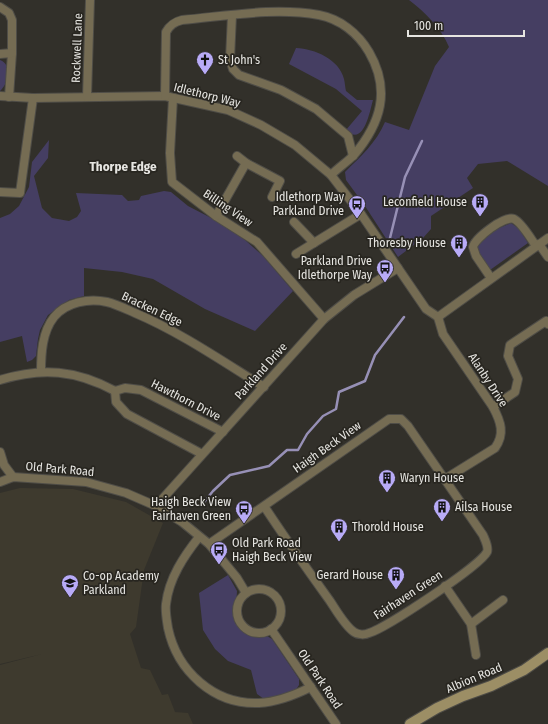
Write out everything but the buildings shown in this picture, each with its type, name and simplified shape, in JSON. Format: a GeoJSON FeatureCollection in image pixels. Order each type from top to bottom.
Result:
{"type":"FeatureCollection","features":[{"type":"Feature","properties":{"kind":"street","name":"Rockwell Lane"},"geometry":{"type":"LineString","coordinates":[[87,97],[90,0]]}},
{"type":"Feature","properties":{"kind":"street"},"geometry":{"type":"LineString","coordinates":[[0,7],[9,13],[12,20],[12,53],[9,97]]}},
{"type":"Feature","properties":{"kind":"street"},"geometry":{"type":"LineString","coordinates":[[169,97],[166,32],[169,26],[182,20],[253,12],[295,12],[320,15],[338,21],[364,43],[380,74],[382,94],[379,112],[366,138],[353,156],[331,175]]}},
{"type":"Feature","properties":{"kind":"street"},"geometry":{"type":"LineString","coordinates":[[232,15],[230,59],[233,69],[239,75],[281,90],[316,109],[348,136],[353,156]]}},
{"type":"Feature","properties":{"kind":"street"},"geometry":{"type":"LineString","coordinates":[[0,54],[12,53]]}},
{"type":"Feature","properties":{"kind":"street","name":"Idlethorp Way"},"geometry":{"type":"LineString","coordinates":[[0,96],[33,98],[169,97],[228,110],[261,125],[295,145],[331,175],[361,214],[426,309],[438,317]]}},
{"type":"Feature","properties":{"kind":"street","name":"Billing View"},"geometry":{"type":"LineString","coordinates":[[169,97],[172,182],[216,216],[257,242],[324,319]]}},
{"type":"Feature","properties":{"kind":"street"},"geometry":{"type":"LineString","coordinates":[[0,192],[20,193],[33,98]]}},
{"type":"Feature","properties":{"kind":"street"},"geometry":{"type":"LineString","coordinates":[[237,156],[246,163],[280,181],[272,197]]}},
{"type":"Feature","properties":{"kind":"street"},"geometry":{"type":"LineString","coordinates":[[216,216],[246,163]]}},
{"type":"Feature","properties":{"kind":"street"},"geometry":{"type":"LineString","coordinates":[[296,254],[361,214]]}},
{"type":"Feature","properties":{"kind":"street"},"geometry":{"type":"LineString","coordinates":[[491,278],[476,256],[472,247],[473,243],[502,221],[510,218],[519,223],[548,257]]}},
{"type":"Feature","properties":{"kind":"street"},"geometry":{"type":"LineString","coordinates":[[294,222],[314,243]]}},
{"type":"Feature","properties":{"kind":"street"},"geometry":{"type":"LineString","coordinates":[[438,317],[548,238]]}},
{"type":"Feature","properties":{"kind":"street","name":"Parkland Drive"},"geometry":{"type":"LineString","coordinates":[[156,506],[324,319],[354,295],[398,268]]}},
{"type":"Feature","properties":{"kind":"street","name":"Bracken Edge"},"geometry":{"type":"LineString","coordinates":[[41,372],[41,352],[46,332],[54,317],[68,305],[87,301],[106,302],[148,318],[264,387]]}},
{"type":"Feature","properties":{"kind":"street","name":"Alanby Drive"},"geometry":{"type":"LineString","coordinates":[[438,317],[443,334],[493,407],[498,416],[502,429],[501,440],[495,448],[445,479]]}},
{"type":"Feature","properties":{"kind":"street"},"geometry":{"type":"LineString","coordinates":[[493,407],[515,392],[518,379],[508,356],[510,345],[547,322]]}},
{"type":"Feature","properties":{"kind":"street"},"geometry":{"type":"LineString","coordinates":[[0,380],[23,373],[41,372],[70,374],[92,380],[115,391],[116,402],[127,414],[202,454]]}},
{"type":"Feature","properties":{"kind":"street","name":"Hawthorn Drive"},"geometry":{"type":"LineString","coordinates":[[115,391],[125,388],[141,390],[223,432]]}},
{"type":"Feature","properties":{"kind":"street","name":"Haigh Beck View"},"geometry":{"type":"LineString","coordinates":[[208,544],[389,419],[401,419],[445,479]]}},
{"type":"Feature","properties":{"kind":"street"},"geometry":{"type":"LineString","coordinates":[[0,452],[4,465],[13,477]]}},
{"type":"Feature","properties":{"kind":"street","name":"Old Park Road"},"geometry":{"type":"LineString","coordinates":[[0,482],[13,477],[86,482],[126,493],[156,506],[182,522],[208,544],[237,578],[246,592]]}},
{"type":"Feature","properties":{"kind":"street","name":"Fairhaven Green"},"geometry":{"type":"LineString","coordinates":[[264,506],[302,564],[345,622],[354,632],[368,634],[379,629],[445,586],[486,554],[487,544],[483,535],[445,479]]}},
{"type":"Feature","properties":{"kind":"street"},"geometry":{"type":"LineString","coordinates":[[199,537],[176,570],[166,604],[170,639],[178,658],[201,684],[215,693],[234,700],[258,703],[276,701],[295,695],[311,687]]}},
{"type":"Feature","properties":{"kind":"street"},"geometry":{"type":"LineString","coordinates":[[445,586],[471,624],[476,655]]}},
{"type":"Feature","properties":{"kind":"street"},"geometry":{"type":"LineString","coordinates":[[260,589],[267,590],[274,594],[278,600],[280,614],[279,619],[271,629],[264,632],[256,632],[243,626],[239,620],[237,612],[241,598],[246,592],[260,589]]}},
{"type":"Feature","properties":{"kind":"street"},"geometry":{"type":"LineString","coordinates":[[471,624],[504,600]]}},
{"type":"Feature","properties":{"kind":"street","name":"Old Park Road"},"geometry":{"type":"LineString","coordinates":[[271,629],[336,724]]}},
{"type":"Feature","properties":{"kind":"street","name":"Albion Road"},"geometry":{"type":"LineString","coordinates":[[410,724],[437,708],[463,696],[491,686],[524,670],[548,653]]}},
{"type":"Feature","properties":{"kind":"shaded area"},"geometry":{"type":"Polygon","coordinates":[[[409,0],[548,0],[548,186],[507,161],[478,164],[467,178],[473,188],[431,216],[431,229],[423,238],[398,257],[346,180],[345,172],[373,143],[385,122],[409,130],[435,66],[449,47],[442,33],[432,21],[409,0]]]}},
{"type":"Feature","properties":{"kind":"shaded area"},"geometry":{"type":"Polygon","coordinates":[[[296,48],[311,50],[325,56],[337,66],[341,72],[346,91],[357,100],[373,100],[368,119],[362,131],[357,134],[352,134],[346,130],[362,111],[336,89],[289,64],[296,48]]]}},
{"type":"Feature","properties":{"kind":"shaded area"},"geometry":{"type":"Polygon","coordinates":[[[0,60],[7,66],[8,75],[3,88],[0,91],[0,60]]]}},
{"type":"Feature","properties":{"kind":"shaded area"},"geometry":{"type":"Polygon","coordinates":[[[49,140],[48,158],[34,176],[42,208],[52,218],[69,221],[77,217],[81,211],[76,193],[122,195],[128,201],[139,200],[141,196],[164,191],[171,192],[188,206],[217,221],[245,240],[263,256],[293,291],[255,331],[205,309],[153,279],[122,272],[84,268],[84,296],[69,300],[48,315],[40,330],[36,356],[27,362],[22,336],[0,342],[0,218],[10,214],[19,206],[29,187],[32,162],[49,140]]]}},
{"type":"Feature","properties":{"kind":"shaded area"},"geometry":{"type":"Polygon","coordinates":[[[511,223],[519,229],[528,243],[490,270],[478,252],[477,244],[497,229],[511,223]]]}},
{"type":"Feature","properties":{"kind":"shaded area","name":"Co-op Academy Parkland"},"geometry":{"type":"Polygon","coordinates":[[[20,488],[73,489],[126,502],[163,523],[144,570],[136,627],[130,634],[141,668],[150,670],[162,695],[168,694],[175,712],[188,713],[193,724],[0,724],[0,665],[42,654],[0,664],[0,493],[20,488]]]}},
{"type":"Feature","properties":{"kind":"shaded area"},"geometry":{"type":"Polygon","coordinates":[[[228,575],[237,591],[235,623],[249,635],[267,636],[272,639],[299,679],[299,685],[295,691],[283,696],[264,699],[257,694],[251,670],[228,661],[215,649],[203,630],[199,593],[228,575]]]}},
{"type":"Feature","properties":{"kind":"waterway"},"geometry":{"type":"LineString","coordinates":[[390,238],[405,177],[422,141]]}},
{"type":"Feature","properties":{"kind":"waterway"},"geometry":{"type":"LineString","coordinates":[[201,506],[213,491],[230,475],[269,466],[287,450],[298,450],[307,434],[323,416],[336,409],[339,392],[365,381],[375,355],[404,317]]}},
{"type":"Feature","properties":{"kind":"place","name":"St John's"},"geometry":{"type":"Point","coordinates":[205,75]}},
{"type":"Feature","properties":{"kind":"place","name":"Leconfield House"},"geometry":{"type":"Point","coordinates":[480,217]}},
{"type":"Feature","properties":{"kind":"place","name":"Idlethorp Way Parkland Drive"},"geometry":{"type":"Point","coordinates":[357,219]}},
{"type":"Feature","properties":{"kind":"place","name":"Thoresby House"},"geometry":{"type":"Point","coordinates":[459,258]}},
{"type":"Feature","properties":{"kind":"place","name":"Parkland Drive Idlethorpe Way"},"geometry":{"type":"Point","coordinates":[385,283]}},
{"type":"Feature","properties":{"kind":"place","name":"Waryn House"},"geometry":{"type":"Point","coordinates":[387,493]}},
{"type":"Feature","properties":{"kind":"place","name":"Ailsa House"},"geometry":{"type":"Point","coordinates":[442,522]}},
{"type":"Feature","properties":{"kind":"place","name":"Haigh Beck View Fairhaven Green"},"geometry":{"type":"Point","coordinates":[244,524]}},
{"type":"Feature","properties":{"kind":"place","name":"Thorold House"},"geometry":{"type":"Point","coordinates":[339,542]}},
{"type":"Feature","properties":{"kind":"place","name":"Old Park Road Haigh Beck View"},"geometry":{"type":"Point","coordinates":[219,565]}},
{"type":"Feature","properties":{"kind":"place","name":"Gerard House"},"geometry":{"type":"Point","coordinates":[396,590]}},
{"type":"Feature","properties":{"kind":"place","name":"Co-op Academy Parkland"},"geometry":{"type":"Point","coordinates":[70,598]}},
{"type":"Feature","properties":{"kind":"district","name":"Thorpe Edge"},"geometry":{"type":"Point","coordinates":[123,166]}}]}
